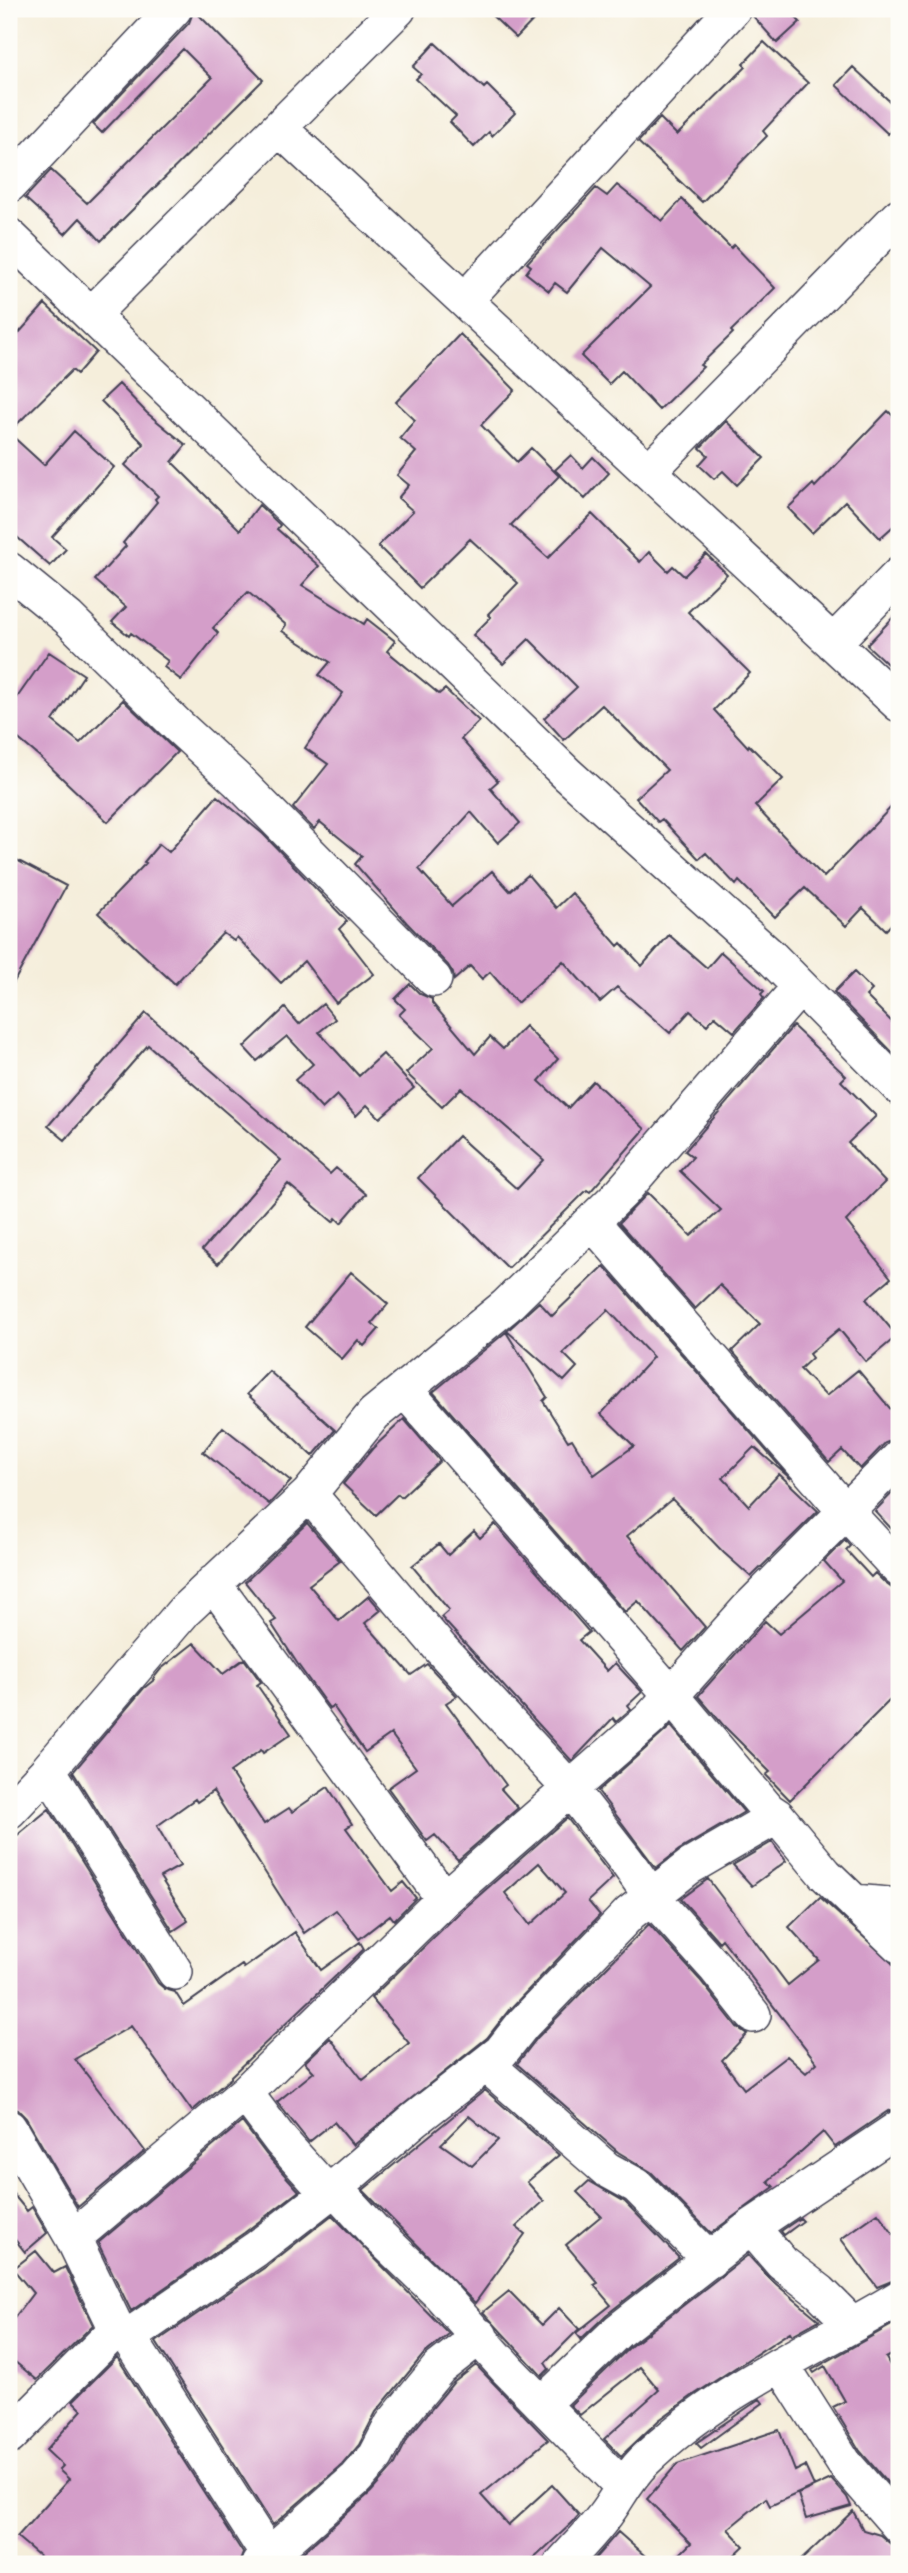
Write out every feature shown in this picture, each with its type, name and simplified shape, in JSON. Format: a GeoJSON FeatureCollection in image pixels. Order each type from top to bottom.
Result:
{"type":"FeatureCollection","features":[{"type":"Feature","properties":{"kind":"street"},"geometry":{"type":"LineString","coordinates":[[9,185],[174,9]]}},
{"type":"Feature","properties":{"kind":"street"},"geometry":{"type":"LineString","coordinates":[[92,314],[281,129],[398,9]]}},
{"type":"Feature","properties":{"kind":"street"},"geometry":{"type":"LineString","coordinates":[[465,300],[733,9]]}},
{"type":"Feature","properties":{"kind":"street"},"geometry":{"type":"LineString","coordinates":[[281,129],[899,704]]}},
{"type":"Feature","properties":{"kind":"street"},"geometry":{"type":"LineString","coordinates":[[649,471],[899,216]]}},
{"type":"Feature","properties":{"kind":"street"},"geometry":{"type":"LineString","coordinates":[[9,236],[568,775],[772,958],[899,1087]]}},
{"type":"Feature","properties":{"kind":"street"},"geometry":{"type":"LineString","coordinates":[[9,570],[68,618],[237,780],[434,979]]}},
{"type":"Feature","properties":{"kind":"street"},"geometry":{"type":"LineString","coordinates":[[833,643],[899,575]]}},
{"type":"Feature","properties":{"kind":"street"},"geometry":{"type":"LineString","coordinates":[[9,1811],[48,1770],[184,1611],[309,1494],[374,1414],[506,1306],[592,1222],[668,1142],[709,1090],[768,1027],[800,987]]}},
{"type":"Feature","properties":{"kind":"street"},"geometry":{"type":"LineString","coordinates":[[592,1222],[899,1569]]}},
{"type":"Feature","properties":{"kind":"street"},"geometry":{"type":"LineString","coordinates":[[405,1390],[768,1810],[777,1816],[825,1874],[899,1945]]}},
{"type":"Feature","properties":{"kind":"street"},"geometry":{"type":"LineString","coordinates":[[73,2238],[244,2093],[444,1899],[650,1719],[749,1608],[847,1513],[899,1458]]}},
{"type":"Feature","properties":{"kind":"street"},"geometry":{"type":"LineString","coordinates":[[309,1494],[442,1649],[570,1790],[651,1896],[715,1967],[753,2015]]}},
{"type":"Feature","properties":{"kind":"street"},"geometry":{"type":"LineString","coordinates":[[213,1583],[444,1899]]}},
{"type":"Feature","properties":{"kind":"street"},"geometry":{"type":"LineString","coordinates":[[48,1770],[175,1972]]}},
{"type":"Feature","properties":{"kind":"street"},"geometry":{"type":"LineString","coordinates":[[9,2437],[123,2333],[256,2249],[501,2052],[584,1958],[651,1896],[689,1867],[777,1816]]}},
{"type":"Feature","properties":{"kind":"street"},"geometry":{"type":"LineString","coordinates":[[854,1902],[899,1906]]}},
{"type":"Feature","properties":{"kind":"street"},"geometry":{"type":"LineString","coordinates":[[486,2064],[606,2169],[638,2186],[710,2260]]}},
{"type":"Feature","properties":{"kind":"street"},"geometry":{"type":"LineString","coordinates":[[244,2093],[281,2141],[317,2181],[340,2194],[622,2486]]}},
{"type":"Feature","properties":{"kind":"street"},"geometry":{"type":"LineString","coordinates":[[9,2128],[73,2238],[123,2333],[268,2561],[356,2479],[376,2455],[392,2425],[439,2368],[480,2336]]}},
{"type":"Feature","properties":{"kind":"street"},"geometry":{"type":"LineString","coordinates":[[542,2404],[618,2331],[751,2227],[899,2128]]}},
{"type":"Feature","properties":{"kind":"street"},"geometry":{"type":"LineString","coordinates":[[751,2227],[782,2263],[820,2292],[852,2324]]}},
{"type":"Feature","properties":{"kind":"street"},"geometry":{"type":"LineString","coordinates":[[562,2564],[610,2509],[622,2486],[645,2460],[708,2408],[737,2388],[899,2298]]}},
{"type":"Feature","properties":{"kind":"street"},"geometry":{"type":"LineString","coordinates":[[781,2364],[844,2463],[899,2526]]}},
{"type":"Feature","properties":{"kind":"building"},"geometry":{"type":"Polygon","coordinates":[[[485,9],[544,9],[516,38],[485,9]]]}},
{"type":"Feature","properties":{"kind":"building"},"geometry":{"type":"Polygon","coordinates":[[[753,9],[788,9],[800,22],[777,43],[752,15],[753,9]]]}},
{"type":"Feature","properties":{"kind":"building"},"geometry":{"type":"Polygon","coordinates":[[[194,10],[263,80],[101,241],[80,218],[65,234],[25,198],[51,170],[87,203],[212,78],[183,49],[102,133],[93,124],[189,23],[194,10]]]}},
{"type":"Feature","properties":{"kind":"building"},"geometry":{"type":"Polygon","coordinates":[[[764,42],[808,83],[763,131],[767,136],[702,202],[638,142],[660,118],[677,135],[746,67],[743,64],[764,42]]]}},
{"type":"Feature","properties":{"kind":"building"},"geometry":{"type":"Polygon","coordinates":[[[435,43],[484,88],[487,85],[515,113],[492,136],[489,132],[474,147],[450,122],[456,116],[416,79],[421,74],[413,67],[435,43]]]}},
{"type":"Feature","properties":{"kind":"building"},"geometry":{"type":"Polygon","coordinates":[[[853,67],[899,110],[899,122],[888,134],[836,85],[853,67]]]}},
{"type":"Feature","properties":{"kind":"building"},"geometry":{"type":"Polygon","coordinates":[[[617,185],[662,221],[682,199],[731,248],[734,245],[775,288],[700,365],[703,367],[659,410],[622,371],[609,384],[581,356],[650,287],[603,248],[567,292],[555,283],[549,291],[526,273],[531,266],[527,263],[596,188],[607,196],[617,185]]]}},
{"type":"Feature","properties":{"kind":"building"},"geometry":{"type":"Polygon","coordinates":[[[45,304],[96,352],[77,374],[72,370],[9,432],[9,344],[45,304]]]}},
{"type":"Feature","properties":{"kind":"building"},"geometry":{"type":"Polygon","coordinates":[[[460,334],[515,390],[481,425],[517,462],[531,448],[559,476],[511,525],[548,558],[592,514],[640,562],[649,552],[668,571],[673,566],[684,576],[706,554],[727,574],[688,612],[750,673],[714,710],[748,747],[749,745],[783,779],[755,806],[824,877],[899,799],[899,916],[886,930],[863,908],[846,926],[805,888],[775,917],[739,881],[736,885],[706,853],[699,859],[662,819],[658,822],[636,798],[667,770],[602,705],[564,740],[544,718],[577,687],[529,639],[503,664],[473,635],[491,617],[488,614],[518,583],[470,539],[420,588],[378,546],[413,511],[398,498],[409,485],[397,475],[416,452],[400,438],[415,420],[396,402],[460,334]]]}},
{"type":"Feature","properties":{"kind":"building"},"geometry":{"type":"Polygon","coordinates":[[[119,384],[147,413],[186,445],[172,462],[240,530],[259,505],[280,525],[277,529],[319,566],[302,585],[364,624],[367,619],[395,641],[387,651],[439,694],[445,689],[479,721],[461,739],[498,781],[490,788],[520,823],[498,843],[471,812],[419,869],[452,906],[492,871],[510,891],[528,875],[556,908],[572,893],[618,946],[621,943],[642,966],[669,935],[707,968],[721,952],[764,991],[761,994],[764,998],[734,1032],[715,1016],[707,1025],[690,1011],[670,1033],[617,987],[600,1002],[563,961],[517,1003],[490,972],[482,979],[470,966],[454,980],[448,965],[355,864],[362,856],[320,822],[314,829],[293,808],[328,764],[305,748],[343,693],[319,675],[330,662],[282,631],[286,625],[248,592],[213,628],[218,633],[181,680],[164,667],[168,661],[112,622],[126,607],[95,580],[126,546],[123,543],[157,502],[155,499],[158,496],[125,465],[144,444],[101,401],[119,384]]]}},
{"type":"Feature","properties":{"kind":"building"},"geometry":{"type":"Polygon","coordinates":[[[888,411],[899,422],[899,521],[880,538],[845,501],[812,533],[788,508],[813,484],[815,487],[888,411]]]}},
{"type":"Feature","properties":{"kind":"building"},"geometry":{"type":"Polygon","coordinates":[[[726,421],[764,458],[737,485],[723,471],[714,479],[699,465],[708,455],[700,448],[726,421]]]}},
{"type":"Feature","properties":{"kind":"building"},"geometry":{"type":"Polygon","coordinates":[[[74,431],[114,467],[52,537],[66,549],[50,566],[9,530],[9,433],[44,465],[74,431]]]}},
{"type":"Feature","properties":{"kind":"building"},"geometry":{"type":"Polygon","coordinates":[[[571,455],[583,468],[593,457],[609,473],[585,499],[555,470],[571,455]]]}},
{"type":"Feature","properties":{"kind":"building"},"geometry":{"type":"Polygon","coordinates":[[[899,611],[899,675],[867,645],[899,611]]]}},
{"type":"Feature","properties":{"kind":"building"},"geometry":{"type":"Polygon","coordinates":[[[49,652],[84,675],[53,721],[80,743],[123,700],[177,752],[108,822],[9,731],[9,709],[49,652]]]}},
{"type":"Feature","properties":{"kind":"building"},"geometry":{"type":"Polygon","coordinates":[[[217,796],[263,834],[347,921],[339,929],[374,974],[336,1003],[304,961],[281,983],[237,937],[234,941],[223,933],[175,984],[98,913],[146,863],[144,862],[159,844],[169,852],[217,796]]]}},
{"type":"Feature","properties":{"kind":"building"},"geometry":{"type":"Polygon","coordinates":[[[9,856],[66,886],[9,991],[9,856]]]}},
{"type":"Feature","properties":{"kind":"building"},"geometry":{"type":"Polygon","coordinates":[[[854,972],[872,990],[866,996],[899,1029],[899,1059],[834,992],[854,972]]]}},
{"type":"Feature","properties":{"kind":"building"},"geometry":{"type":"Polygon","coordinates":[[[410,984],[420,994],[432,999],[432,1003],[475,1054],[490,1037],[503,1049],[525,1026],[558,1059],[539,1081],[568,1108],[593,1081],[645,1129],[590,1192],[587,1190],[508,1268],[418,1178],[458,1136],[517,1189],[544,1160],[461,1088],[442,1107],[406,1073],[433,1048],[399,1015],[405,1009],[395,999],[410,984]]]}},
{"type":"Feature","properties":{"kind":"building"},"geometry":{"type":"Polygon","coordinates":[[[323,1004],[335,1019],[319,1032],[359,1076],[383,1054],[414,1088],[380,1118],[367,1105],[356,1116],[337,1095],[322,1109],[295,1080],[313,1064],[287,1036],[257,1061],[244,1047],[285,1008],[299,1024],[323,1004]]]}},
{"type":"Feature","properties":{"kind":"building"},"geometry":{"type":"Polygon","coordinates":[[[146,1013],[330,1174],[336,1168],[366,1194],[341,1223],[336,1218],[333,1222],[288,1184],[218,1264],[202,1250],[281,1160],[148,1045],[65,1140],[48,1126],[146,1013]]]}},
{"type":"Feature","properties":{"kind":"building"},"geometry":{"type":"Polygon","coordinates":[[[793,1026],[846,1076],[841,1081],[876,1116],[848,1143],[885,1182],[846,1221],[891,1278],[866,1299],[897,1336],[866,1362],[839,1329],[809,1354],[812,1358],[800,1369],[826,1396],[858,1370],[899,1419],[899,1438],[885,1443],[860,1469],[842,1450],[829,1462],[732,1351],[760,1324],[720,1285],[695,1309],[619,1223],[648,1193],[691,1236],[721,1210],[680,1171],[693,1157],[685,1151],[793,1026]]]}},
{"type":"Feature","properties":{"kind":"building"},"geometry":{"type":"Polygon","coordinates":[[[604,1266],[791,1479],[754,1447],[723,1478],[749,1506],[779,1474],[818,1511],[751,1577],[672,1499],[627,1536],[705,1627],[683,1651],[638,1601],[625,1612],[433,1392],[506,1332],[547,1397],[543,1401],[568,1441],[572,1439],[594,1475],[634,1446],[601,1414],[653,1357],[608,1310],[563,1353],[577,1367],[564,1381],[507,1331],[539,1302],[552,1316],[604,1266]]]}},
{"type":"Feature","properties":{"kind":"building"},"geometry":{"type":"Polygon","coordinates":[[[351,1272],[388,1304],[372,1323],[379,1329],[364,1346],[358,1340],[342,1359],[305,1327],[351,1272]]]}},
{"type":"Feature","properties":{"kind":"building"},"geometry":{"type":"Polygon","coordinates":[[[269,1371],[335,1430],[313,1456],[247,1394],[269,1371]]]}},
{"type":"Feature","properties":{"kind":"building"},"geometry":{"type":"Polygon","coordinates":[[[404,1419],[440,1461],[401,1497],[398,1494],[376,1515],[343,1484],[373,1448],[404,1419]]]}},
{"type":"Feature","properties":{"kind":"building"},"geometry":{"type":"Polygon","coordinates":[[[223,1427],[291,1481],[269,1504],[203,1452],[223,1427]]]}},
{"type":"Feature","properties":{"kind":"building"},"geometry":{"type":"Polygon","coordinates":[[[899,1486],[899,1537],[875,1511],[899,1486]]]}},
{"type":"Feature","properties":{"kind":"building"},"geometry":{"type":"Polygon","coordinates":[[[307,1523],[340,1561],[309,1585],[339,1621],[369,1596],[381,1610],[365,1623],[411,1675],[427,1664],[457,1696],[446,1703],[506,1785],[501,1789],[518,1808],[458,1860],[435,1835],[427,1841],[388,1788],[416,1768],[391,1734],[365,1752],[333,1706],[329,1708],[299,1666],[271,1623],[276,1620],[245,1582],[307,1523]]]}},
{"type":"Feature","properties":{"kind":"building"},"geometry":{"type":"Polygon","coordinates":[[[495,1524],[589,1632],[579,1640],[607,1671],[615,1663],[642,1692],[628,1705],[631,1709],[616,1722],[613,1718],[572,1761],[441,1617],[449,1610],[412,1566],[439,1544],[448,1555],[474,1531],[480,1538],[495,1524]]]}},
{"type":"Feature","properties":{"kind":"building"},"geometry":{"type":"Polygon","coordinates":[[[845,1540],[850,1546],[846,1550],[871,1577],[875,1573],[892,1588],[899,1589],[899,1691],[790,1800],[766,1775],[770,1772],[698,1696],[765,1621],[779,1634],[842,1581],[824,1561],[845,1540]]]}},
{"type":"Feature","properties":{"kind":"building"},"geometry":{"type":"Polygon","coordinates":[[[194,1643],[223,1674],[244,1659],[261,1682],[257,1685],[291,1734],[263,1753],[261,1750],[230,1772],[264,1824],[289,1808],[292,1812],[328,1787],[352,1824],[346,1828],[392,1891],[403,1882],[416,1898],[394,1920],[390,1915],[359,1939],[336,1910],[304,1933],[213,1791],[197,1802],[195,1799],[157,1826],[180,1866],[160,1877],[188,1921],[173,1931],[73,1772],[161,1669],[194,1643]]]}},
{"type":"Feature","properties":{"kind":"building"},"geometry":{"type":"Polygon","coordinates":[[[671,1726],[744,1812],[679,1850],[656,1868],[598,1791],[671,1726]]]}},
{"type":"Feature","properties":{"kind":"building"},"geometry":{"type":"Polygon","coordinates":[[[49,1809],[158,1983],[175,1992],[184,2006],[295,1932],[321,1970],[360,1942],[364,1949],[231,2078],[192,2111],[131,2026],[75,2059],[145,2151],[78,2207],[26,2118],[18,2110],[9,2108],[9,1842],[49,1809]]]}},
{"type":"Feature","properties":{"kind":"building"},"geometry":{"type":"Polygon","coordinates":[[[567,1818],[613,1878],[588,1901],[600,1915],[509,2010],[487,2038],[353,2145],[334,2122],[309,2142],[277,2102],[314,2072],[305,2062],[330,2038],[363,2080],[409,2043],[371,1998],[458,1914],[567,1818]],[[539,1863],[505,1893],[530,1925],[565,1893],[539,1863]]]}},
{"type":"Feature","properties":{"kind":"building"},"geometry":{"type":"Polygon","coordinates":[[[772,1842],[786,1861],[752,1886],[733,1865],[772,1842]]]}},
{"type":"Feature","properties":{"kind":"building"},"geometry":{"type":"Polygon","coordinates":[[[708,1879],[788,1985],[819,1960],[789,1927],[820,1897],[892,1963],[899,1974],[899,2108],[888,2111],[835,2147],[823,2132],[768,2181],[774,2187],[711,2233],[651,2172],[618,2152],[517,2064],[538,2037],[649,1924],[700,1980],[737,2027],[747,2034],[722,2060],[744,2089],[787,2056],[806,2073],[817,2063],[722,1939],[719,1942],[681,1899],[708,1879]]]}},
{"type":"Feature","properties":{"kind":"building"},"geometry":{"type":"Polygon","coordinates":[[[485,2090],[559,2155],[527,2182],[544,2201],[516,2227],[525,2234],[475,2303],[363,2190],[485,2090]],[[469,2116],[441,2144],[472,2166],[498,2140],[469,2116]]]}},
{"type":"Feature","properties":{"kind":"building"},"geometry":{"type":"Polygon","coordinates":[[[242,2122],[299,2191],[244,2233],[131,2311],[98,2243],[242,2122]]]}},
{"type":"Feature","properties":{"kind":"building"},"geometry":{"type":"Polygon","coordinates":[[[589,2181],[625,2202],[679,2258],[606,2315],[581,2339],[576,2333],[611,2305],[594,2285],[598,2283],[566,2245],[601,2216],[577,2192],[589,2181]]]}},
{"type":"Feature","properties":{"kind":"building"},"geometry":{"type":"Polygon","coordinates":[[[9,2189],[27,2211],[32,2207],[47,2233],[25,2252],[9,2232],[9,2189]]]}},
{"type":"Feature","properties":{"kind":"building"},"geometry":{"type":"Polygon","coordinates":[[[878,2213],[899,2242],[899,2278],[877,2287],[841,2239],[878,2213]]]}},
{"type":"Feature","properties":{"kind":"building"},"geometry":{"type":"Polygon","coordinates":[[[332,2215],[449,2334],[423,2355],[376,2412],[359,2445],[342,2465],[273,2525],[156,2342],[267,2266],[332,2215]]]}},
{"type":"Feature","properties":{"kind":"building"},"geometry":{"type":"Polygon","coordinates":[[[800,2218],[803,2221],[784,2235],[781,2231],[800,2218]]]}},
{"type":"Feature","properties":{"kind":"building"},"geometry":{"type":"Polygon","coordinates":[[[36,2251],[54,2273],[65,2267],[93,2325],[37,2380],[9,2357],[9,2325],[33,2293],[13,2269],[36,2251]]]}},
{"type":"Feature","properties":{"kind":"building"},"geometry":{"type":"Polygon","coordinates":[[[748,2255],[770,2279],[819,2320],[792,2335],[790,2332],[692,2396],[659,2420],[621,2456],[604,2439],[659,2390],[640,2367],[580,2415],[570,2405],[631,2346],[748,2255]]]}},
{"type":"Feature","properties":{"kind":"building"},"geometry":{"type":"Polygon","coordinates":[[[509,2291],[542,2325],[559,2308],[579,2329],[545,2363],[549,2369],[542,2376],[483,2312],[509,2291]]]}},
{"type":"Feature","properties":{"kind":"building"},"geometry":{"type":"Polygon","coordinates":[[[899,2321],[899,2351],[886,2358],[899,2382],[899,2496],[860,2451],[833,2407],[845,2401],[825,2366],[814,2373],[812,2370],[899,2321]]]}},
{"type":"Feature","properties":{"kind":"building"},"geometry":{"type":"Polygon","coordinates":[[[117,2357],[243,2553],[239,2564],[49,2564],[17,2537],[69,2479],[59,2470],[63,2466],[46,2450],[82,2410],[73,2401],[117,2357]]]}},
{"type":"Feature","properties":{"kind":"building"},"geometry":{"type":"Polygon","coordinates":[[[476,2365],[548,2440],[481,2495],[508,2525],[552,2485],[579,2515],[572,2523],[528,2564],[294,2564],[293,2561],[371,2492],[394,2466],[409,2436],[453,2383],[476,2365]]]}},
{"type":"Feature","properties":{"kind":"building"},"geometry":{"type":"Polygon","coordinates":[[[760,2399],[763,2403],[701,2448],[696,2443],[760,2399]]]}},
{"type":"Feature","properties":{"kind":"building"},"geometry":{"type":"Polygon","coordinates":[[[779,2430],[795,2471],[805,2466],[814,2486],[770,2506],[766,2498],[728,2529],[744,2546],[725,2564],[670,2564],[691,2543],[647,2499],[677,2464],[779,2430]]]}},
{"type":"Feature","properties":{"kind":"building"},"geometry":{"type":"Polygon","coordinates":[[[831,2479],[847,2497],[851,2506],[806,2519],[798,2494],[831,2479]]]}},
{"type":"Feature","properties":{"kind":"building"},"geometry":{"type":"Polygon","coordinates":[[[853,2511],[863,2530],[880,2535],[892,2545],[899,2546],[899,2564],[797,2564],[853,2511]]]}},
{"type":"Feature","properties":{"kind":"building"},"geometry":{"type":"Polygon","coordinates":[[[618,2532],[654,2564],[590,2564],[618,2532]]]}}]}
